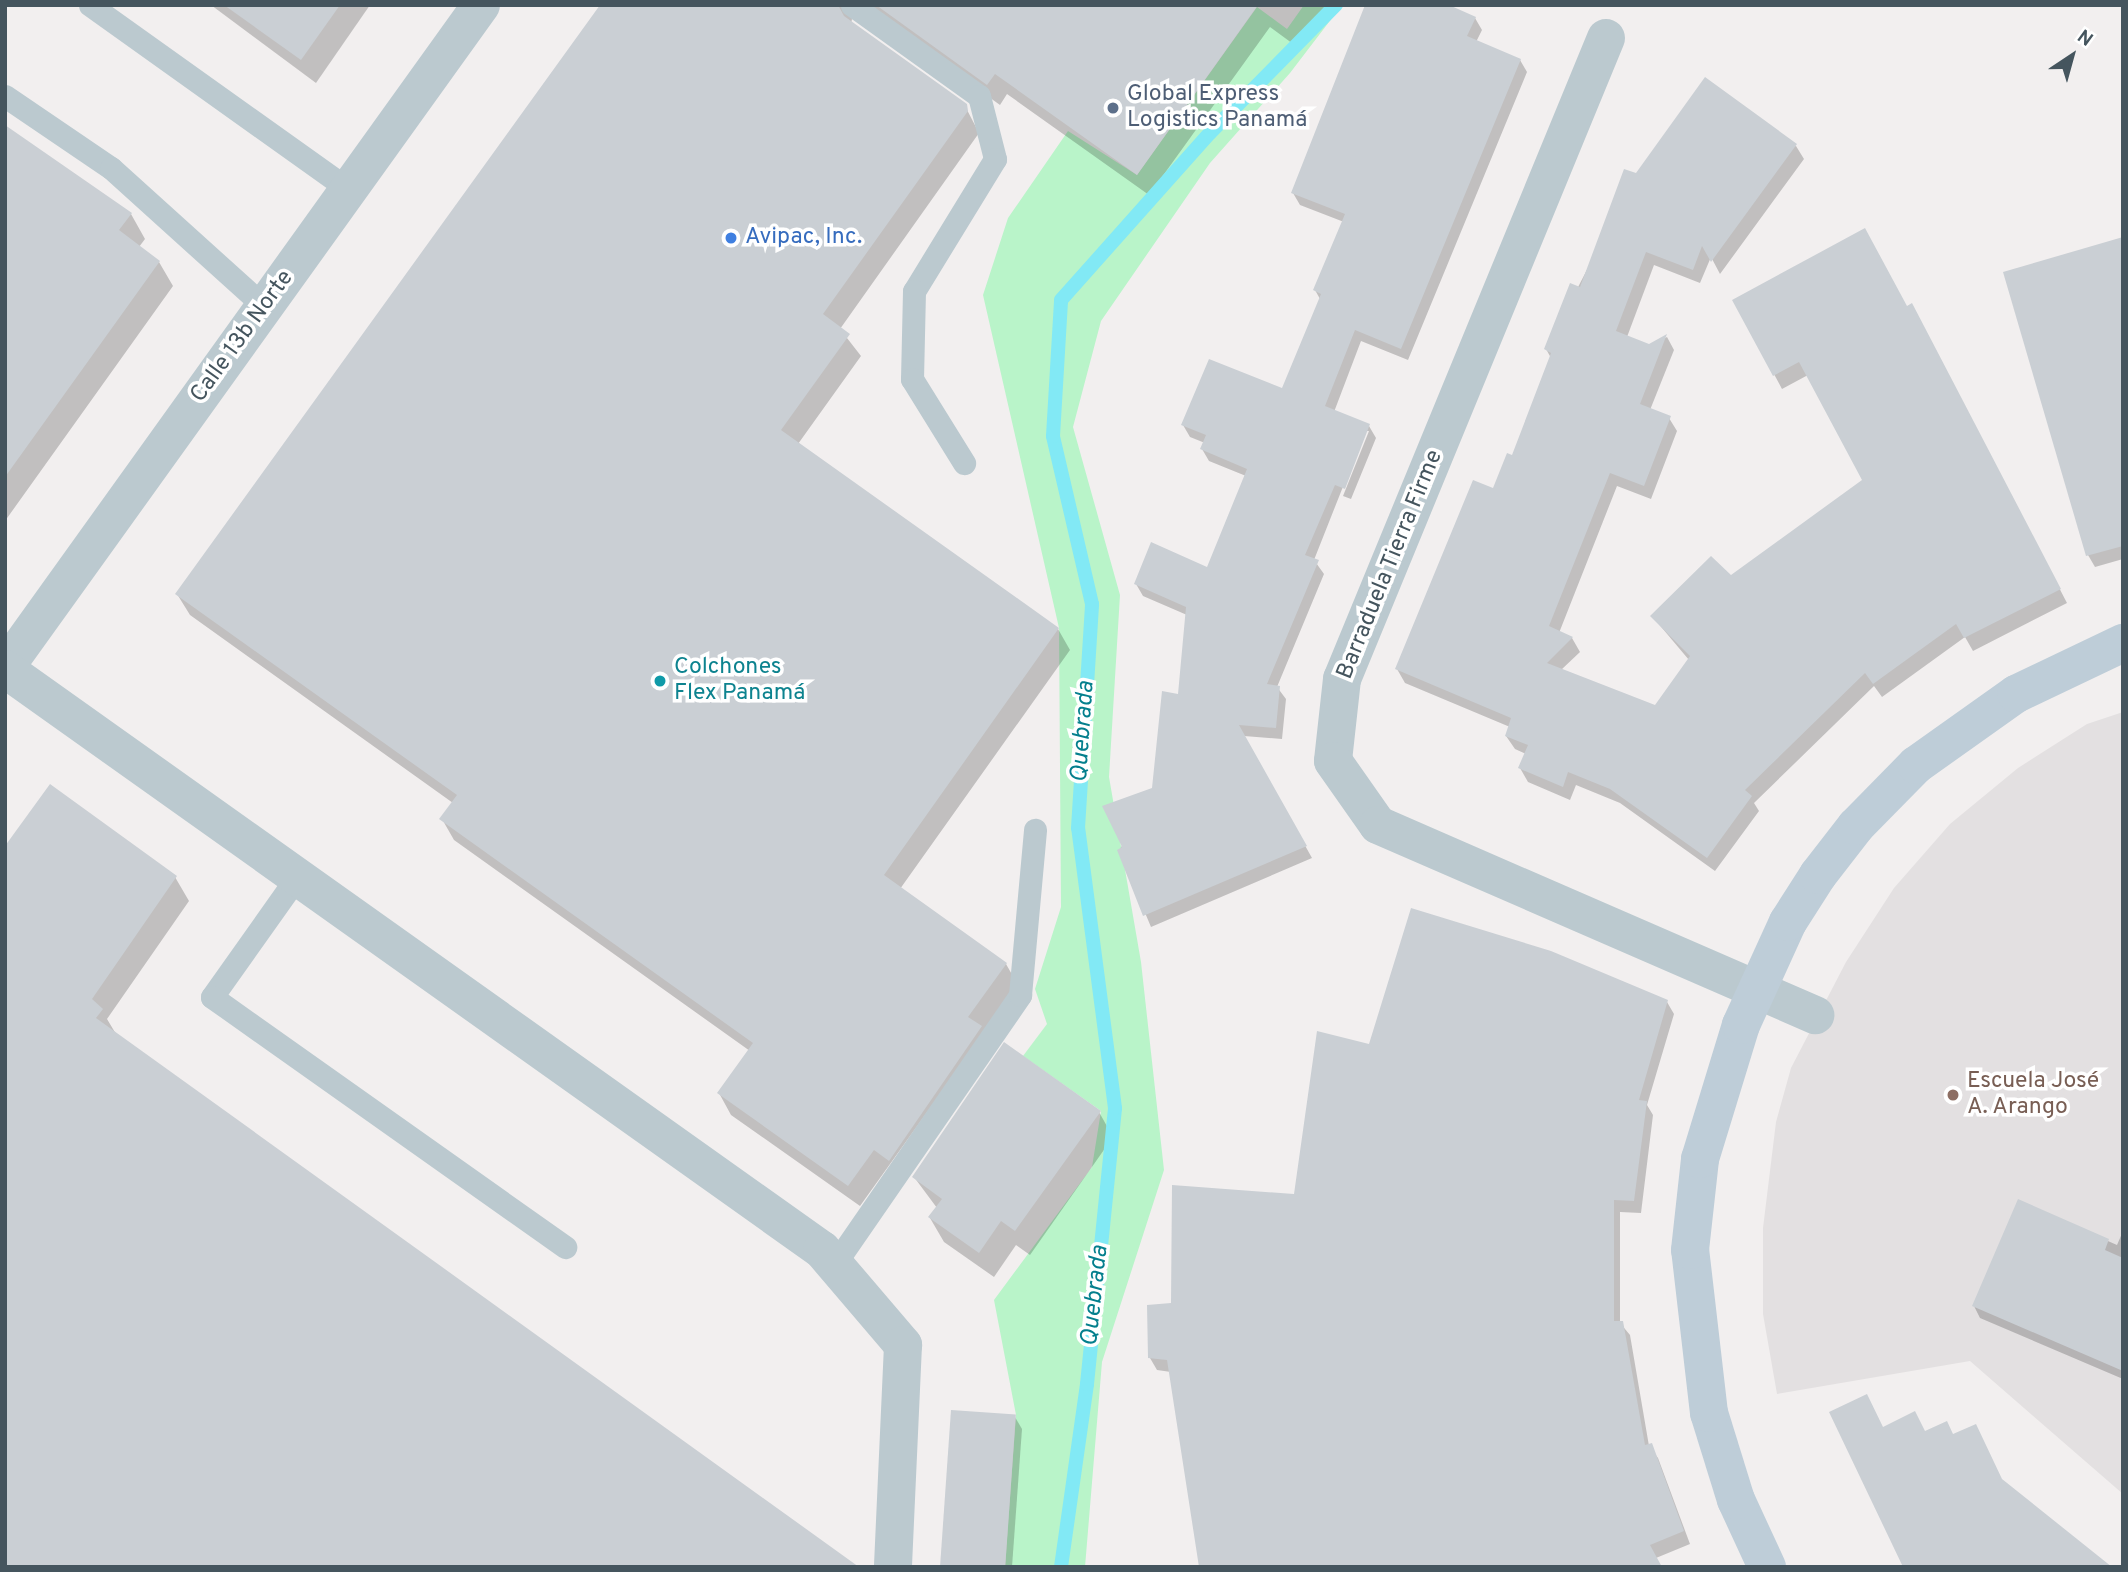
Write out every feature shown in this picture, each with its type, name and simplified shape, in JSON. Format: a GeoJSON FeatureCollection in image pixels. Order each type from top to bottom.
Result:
{"type":"FeatureCollection","features":[{"type":"Feature","properties":{"kind":"street","name":"Calle 13b Norte"},"geometry":{"type":"LineString","coordinates":[[5,669],[481,5]]}},
{"type":"Feature","properties":{"kind":"street","name":"Barraduela Tierra Firme"},"geometry":{"type":"LineString","coordinates":[[1605,38],[1342,679],[1333,761],[1378,825],[1816,1015]]}},
{"type":"Feature","properties":{"kind":"street"},"geometry":{"type":"LineString","coordinates":[[1767,1567],[1735,1500],[1709,1413],[1690,1250],[1700,1159],[1755,990],[1788,922],[1818,875],[1856,826],[1916,765],[2016,694],[2123,643]]}},
{"type":"Feature","properties":{"kind":"street"},"geometry":{"type":"LineString","coordinates":[[5,669],[822,1250],[903,1345],[893,1567]]}},
{"type":"Feature","properties":{"kind":"lane"},"geometry":{"type":"LineString","coordinates":[[90,5],[349,190]]}},
{"type":"Feature","properties":{"kind":"lane"},"geometry":{"type":"LineString","coordinates":[[852,5],[979,96],[995,159],[914,291],[912,379],[964,463]]}},
{"type":"Feature","properties":{"kind":"lane"},"geometry":{"type":"LineString","coordinates":[[5,96],[111,169],[265,307]]}},
{"type":"Feature","properties":{"kind":"lane"},"geometry":{"type":"LineString","coordinates":[[834,1265],[1020,995],[1035,830]]}},
{"type":"Feature","properties":{"kind":"lane"},"geometry":{"type":"LineString","coordinates":[[297,877],[212,997],[565,1247]]}},
{"type":"Feature","properties":{"kind":"shaded area","name":"Escuela José A. Arango"},"geometry":{"type":"Polygon","coordinates":[[[2123,712],[2123,1494],[1970,1361],[1777,1394],[1763,1314],[1763,1228],[1776,1122],[1791,1068],[1846,962],[1894,888],[1950,824],[2018,768],[2087,724],[2123,712]]]}},
{"type":"Feature","properties":{"kind":"green space"},"geometry":{"type":"Polygon","coordinates":[[[1304,5],[1342,5],[1290,73],[1210,163],[1101,321],[1073,427],[1120,595],[1109,777],[1141,962],[1164,1170],[1102,1362],[1085,1567],[1005,1567],[1016,1415],[994,1300],[1092,1167],[1101,1111],[1023,1056],[1047,1024],[1035,989],[1061,907],[1059,628],[983,295],[1008,218],[1068,131],[1137,175],[1257,7],[1287,29],[1304,5]]]}},
{"type":"Feature","properties":{"kind":"building"},"geometry":{"type":"Polygon","coordinates":[[[224,5],[340,5],[301,60],[224,5]]]}},
{"type":"Feature","properties":{"kind":"building","name":"Colchones Flex Panamá"},"geometry":{"type":"Polygon","coordinates":[[[600,5],[838,5],[844,16],[967,104],[968,111],[823,314],[850,334],[781,430],[1059,628],[884,875],[1007,963],[968,1017],[982,1026],[889,1161],[874,1150],[848,1186],[717,1093],[753,1043],[439,819],[457,795],[175,594],[600,5]]]}},
{"type":"Feature","properties":{"kind":"building","name":"Global Express Logistics Panamá"},"geometry":{"type":"Polygon","coordinates":[[[876,5],[1258,5],[1137,175],[995,74],[987,85],[876,5]]]}},
{"type":"Feature","properties":{"kind":"building"},"geometry":{"type":"Polygon","coordinates":[[[1365,5],[1449,5],[1476,17],[1467,36],[1521,59],[1401,349],[1355,330],[1325,406],[1370,424],[1345,489],[1335,485],[1305,555],[1319,560],[1267,684],[1280,686],[1276,728],[1239,725],[1307,846],[1143,916],[1117,850],[1122,847],[1102,806],[1152,788],[1162,691],[1178,694],[1186,607],[1134,584],[1151,542],[1207,567],[1247,469],[1200,449],[1206,435],[1181,425],[1209,359],[1282,388],[1321,294],[1313,290],[1345,214],[1291,193],[1365,5]]]}},
{"type":"Feature","properties":{"kind":"building"},"geometry":{"type":"Polygon","coordinates":[[[1705,77],[1797,144],[1711,262],[1702,246],[1693,270],[1646,252],[1616,331],[1649,344],[1667,334],[1640,404],[1671,416],[1644,486],[1610,473],[1549,626],[1573,637],[1547,663],[1655,705],[1690,656],[1650,616],[1711,556],[1731,575],[1862,480],[1799,362],[1773,376],[1732,300],[1865,228],[1907,306],[1912,303],[2061,589],[1964,638],[1956,624],[1873,684],[1865,673],[1745,790],[1752,796],[1707,858],[1610,789],[1568,772],[1563,787],[1518,768],[1528,745],[1505,736],[1511,718],[1395,669],[1473,480],[1493,488],[1507,453],[1512,455],[1551,353],[1544,349],[1570,283],[1580,287],[1624,169],[1636,173],[1705,77]]]}},
{"type":"Feature","properties":{"kind":"building"},"geometry":{"type":"Polygon","coordinates":[[[5,125],[132,213],[119,230],[160,261],[5,477],[5,125]]]}},
{"type":"Feature","properties":{"kind":"building"},"geometry":{"type":"Polygon","coordinates":[[[2123,237],[2123,546],[2086,556],[2003,272],[2123,237]]]}},
{"type":"Feature","properties":{"kind":"building"},"geometry":{"type":"Polygon","coordinates":[[[50,784],[177,876],[92,999],[103,1009],[96,1018],[859,1567],[5,1567],[5,846],[50,784]]]}},
{"type":"Feature","properties":{"kind":"building"},"geometry":{"type":"Polygon","coordinates":[[[1411,908],[1551,951],[1668,1000],[1639,1100],[1647,1101],[1634,1201],[1614,1200],[1614,1321],[1623,1321],[1645,1445],[1652,1443],[1684,1531],[1650,1545],[1662,1567],[1199,1567],[1167,1360],[1148,1358],[1147,1305],[1171,1303],[1172,1185],[1294,1194],[1317,1031],[1369,1044],[1411,908]]]}},
{"type":"Feature","properties":{"kind":"building"},"geometry":{"type":"Polygon","coordinates":[[[1004,1042],[1101,1111],[1015,1231],[1001,1221],[979,1253],[928,1217],[942,1199],[912,1177],[1004,1042]]]}},
{"type":"Feature","properties":{"kind":"building"},"geometry":{"type":"Polygon","coordinates":[[[2018,1199],[2109,1239],[2105,1250],[2123,1258],[2123,1371],[1972,1306],[2018,1199]]]}},
{"type":"Feature","properties":{"kind":"building"},"geometry":{"type":"Polygon","coordinates":[[[1867,1394],[1883,1427],[1915,1411],[1925,1431],[1947,1421],[1953,1434],[1976,1424],[2002,1479],[2112,1567],[1903,1567],[1829,1412],[1867,1394]]]}},
{"type":"Feature","properties":{"kind":"building"},"geometry":{"type":"Polygon","coordinates":[[[951,1410],[1016,1415],[1005,1567],[940,1567],[951,1410]]]}},
{"type":"Feature","properties":{"kind":"waterway","name":"Quebrada"},"geometry":{"type":"LineString","coordinates":[[1061,1567],[1087,1384],[1115,1108],[1078,828],[1092,604],[1053,436],[1061,300],[1210,133],[1336,5]]}},
{"type":"Feature","properties":{"kind":"place","name":"Global Express Logistics Panamá"},"geometry":{"type":"Point","coordinates":[1113,108]}},
{"type":"Feature","properties":{"kind":"place","name":"Avipac, Inc."},"geometry":{"type":"Point","coordinates":[731,238]}},
{"type":"Feature","properties":{"kind":"place","name":"Colchones Flex Panamá"},"geometry":{"type":"Point","coordinates":[660,681]}},
{"type":"Feature","properties":{"kind":"place","name":"Escuela José A. Arango"},"geometry":{"type":"Point","coordinates":[1953,1095]}}]}
